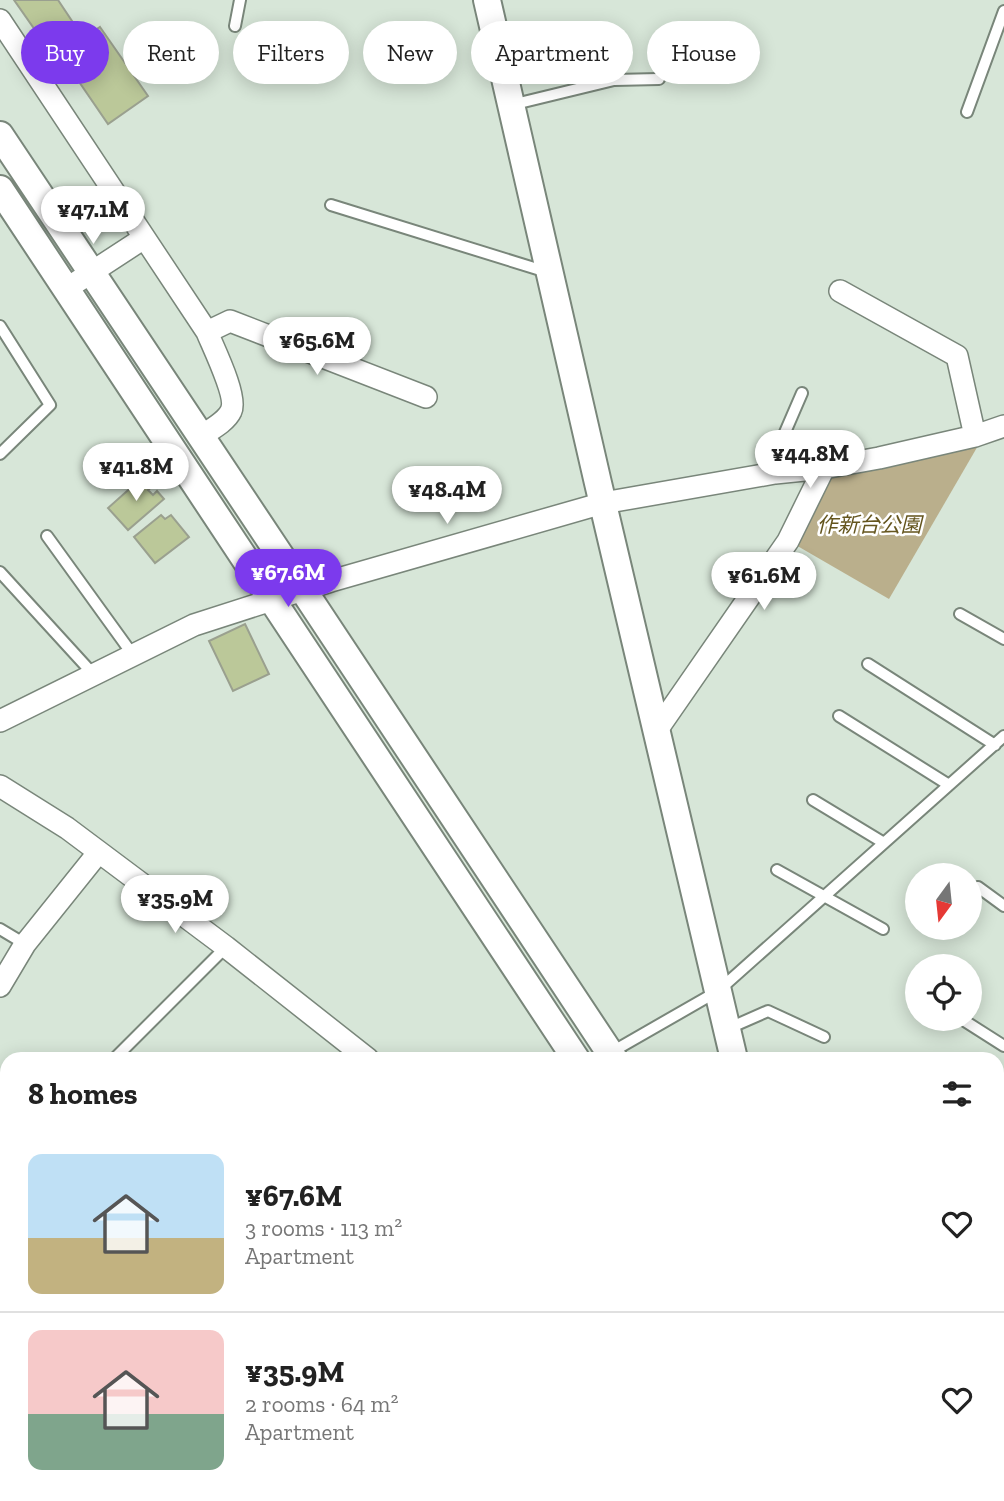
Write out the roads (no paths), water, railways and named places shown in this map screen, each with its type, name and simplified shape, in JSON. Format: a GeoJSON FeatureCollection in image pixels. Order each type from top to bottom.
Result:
{"type":"FeatureCollection","features":[{"type":"Feature","properties":{"kind":"street"},"geometry":{"type":"LineString","coordinates":[[486,0],[732,1052]]}},
{"type":"Feature","properties":{"kind":"street"},"geometry":{"type":"LineString","coordinates":[[4,34],[207,332],[223,370],[233,404],[227,417],[201,436]]}},
{"type":"Feature","properties":{"kind":"street"},"geometry":{"type":"LineString","coordinates":[[0,135],[303,590],[605,1052]]}},
{"type":"Feature","properties":{"kind":"street"},"geometry":{"type":"LineString","coordinates":[[0,189],[571,1052]]}},
{"type":"Feature","properties":{"kind":"street"},"geometry":{"type":"LineString","coordinates":[[66,289],[144,238]]}},
{"type":"Feature","properties":{"kind":"street"},"geometry":{"type":"LineString","coordinates":[[840,291],[957,356],[975,436]]}},
{"type":"Feature","properties":{"kind":"street"},"geometry":{"type":"LineString","coordinates":[[207,332],[230,321],[426,397]]}},
{"type":"Feature","properties":{"kind":"street"},"geometry":{"type":"LineString","coordinates":[[0,721],[194,625],[303,590],[603,503],[879,458],[975,436],[1004,426]]}},
{"type":"Feature","properties":{"kind":"street"},"geometry":{"type":"LineString","coordinates":[[657,730],[788,541],[824,468]]}},
{"type":"Feature","properties":{"kind":"street"},"geometry":{"type":"LineString","coordinates":[[0,786],[67,828],[226,947],[359,1052]]}},
{"type":"Feature","properties":{"kind":"street"},"geometry":{"type":"LineString","coordinates":[[0,986],[24,944],[98,853]]}},
{"type":"Feature","properties":{"kind":"lane"},"geometry":{"type":"LineString","coordinates":[[236,21],[240,0]]}},
{"type":"Feature","properties":{"kind":"lane"},"geometry":{"type":"LineString","coordinates":[[967,112],[1004,11]]}},
{"type":"Feature","properties":{"kind":"lane"},"geometry":{"type":"LineString","coordinates":[[511,105],[614,80],[647,79]]}},
{"type":"Feature","properties":{"kind":"lane"},"geometry":{"type":"LineString","coordinates":[[331,205],[550,273]]}},
{"type":"Feature","properties":{"kind":"lane"},"geometry":{"type":"LineString","coordinates":[[0,326],[50,405],[0,454]]}},
{"type":"Feature","properties":{"kind":"lane"},"geometry":{"type":"LineString","coordinates":[[768,474],[802,393]]}},
{"type":"Feature","properties":{"kind":"lane"},"geometry":{"type":"LineString","coordinates":[[47,536],[133,655]]}},
{"type":"Feature","properties":{"kind":"lane"},"geometry":{"type":"LineString","coordinates":[[0,572],[94,675]]}},
{"type":"Feature","properties":{"kind":"lane"},"geometry":{"type":"LineString","coordinates":[[960,614],[1004,639]]}},
{"type":"Feature","properties":{"kind":"lane"},"geometry":{"type":"LineString","coordinates":[[867,664],[995,745]]}},
{"type":"Feature","properties":{"kind":"lane"},"geometry":{"type":"LineString","coordinates":[[839,716],[949,785]]}},
{"type":"Feature","properties":{"kind":"lane"},"geometry":{"type":"LineString","coordinates":[[616,1052],[718,991],[1004,736]]}},
{"type":"Feature","properties":{"kind":"lane"},"geometry":{"type":"LineString","coordinates":[[813,800],[884,843]]}},
{"type":"Feature","properties":{"kind":"lane"},"geometry":{"type":"LineString","coordinates":[[777,870],[883,929]]}},
{"type":"Feature","properties":{"kind":"lane"},"geometry":{"type":"LineString","coordinates":[[982,890],[1004,906]]}},
{"type":"Feature","properties":{"kind":"lane"},"geometry":{"type":"LineString","coordinates":[[0,929],[24,944]]}},
{"type":"Feature","properties":{"kind":"lane"},"geometry":{"type":"LineString","coordinates":[[121,1052],[226,947]]}},
{"type":"Feature","properties":{"kind":"lane"},"geometry":{"type":"LineString","coordinates":[[727,1029],[768,1011],[824,1037]]}},
{"type":"Feature","properties":{"kind":"lane"},"geometry":{"type":"LineString","coordinates":[[980,1031],[1004,1046]]}},
{"type":"Feature","properties":{"kind":"park label","name":"作新台公園"},"geometry":{"type":"Point","coordinates":[869,524]}}]}
